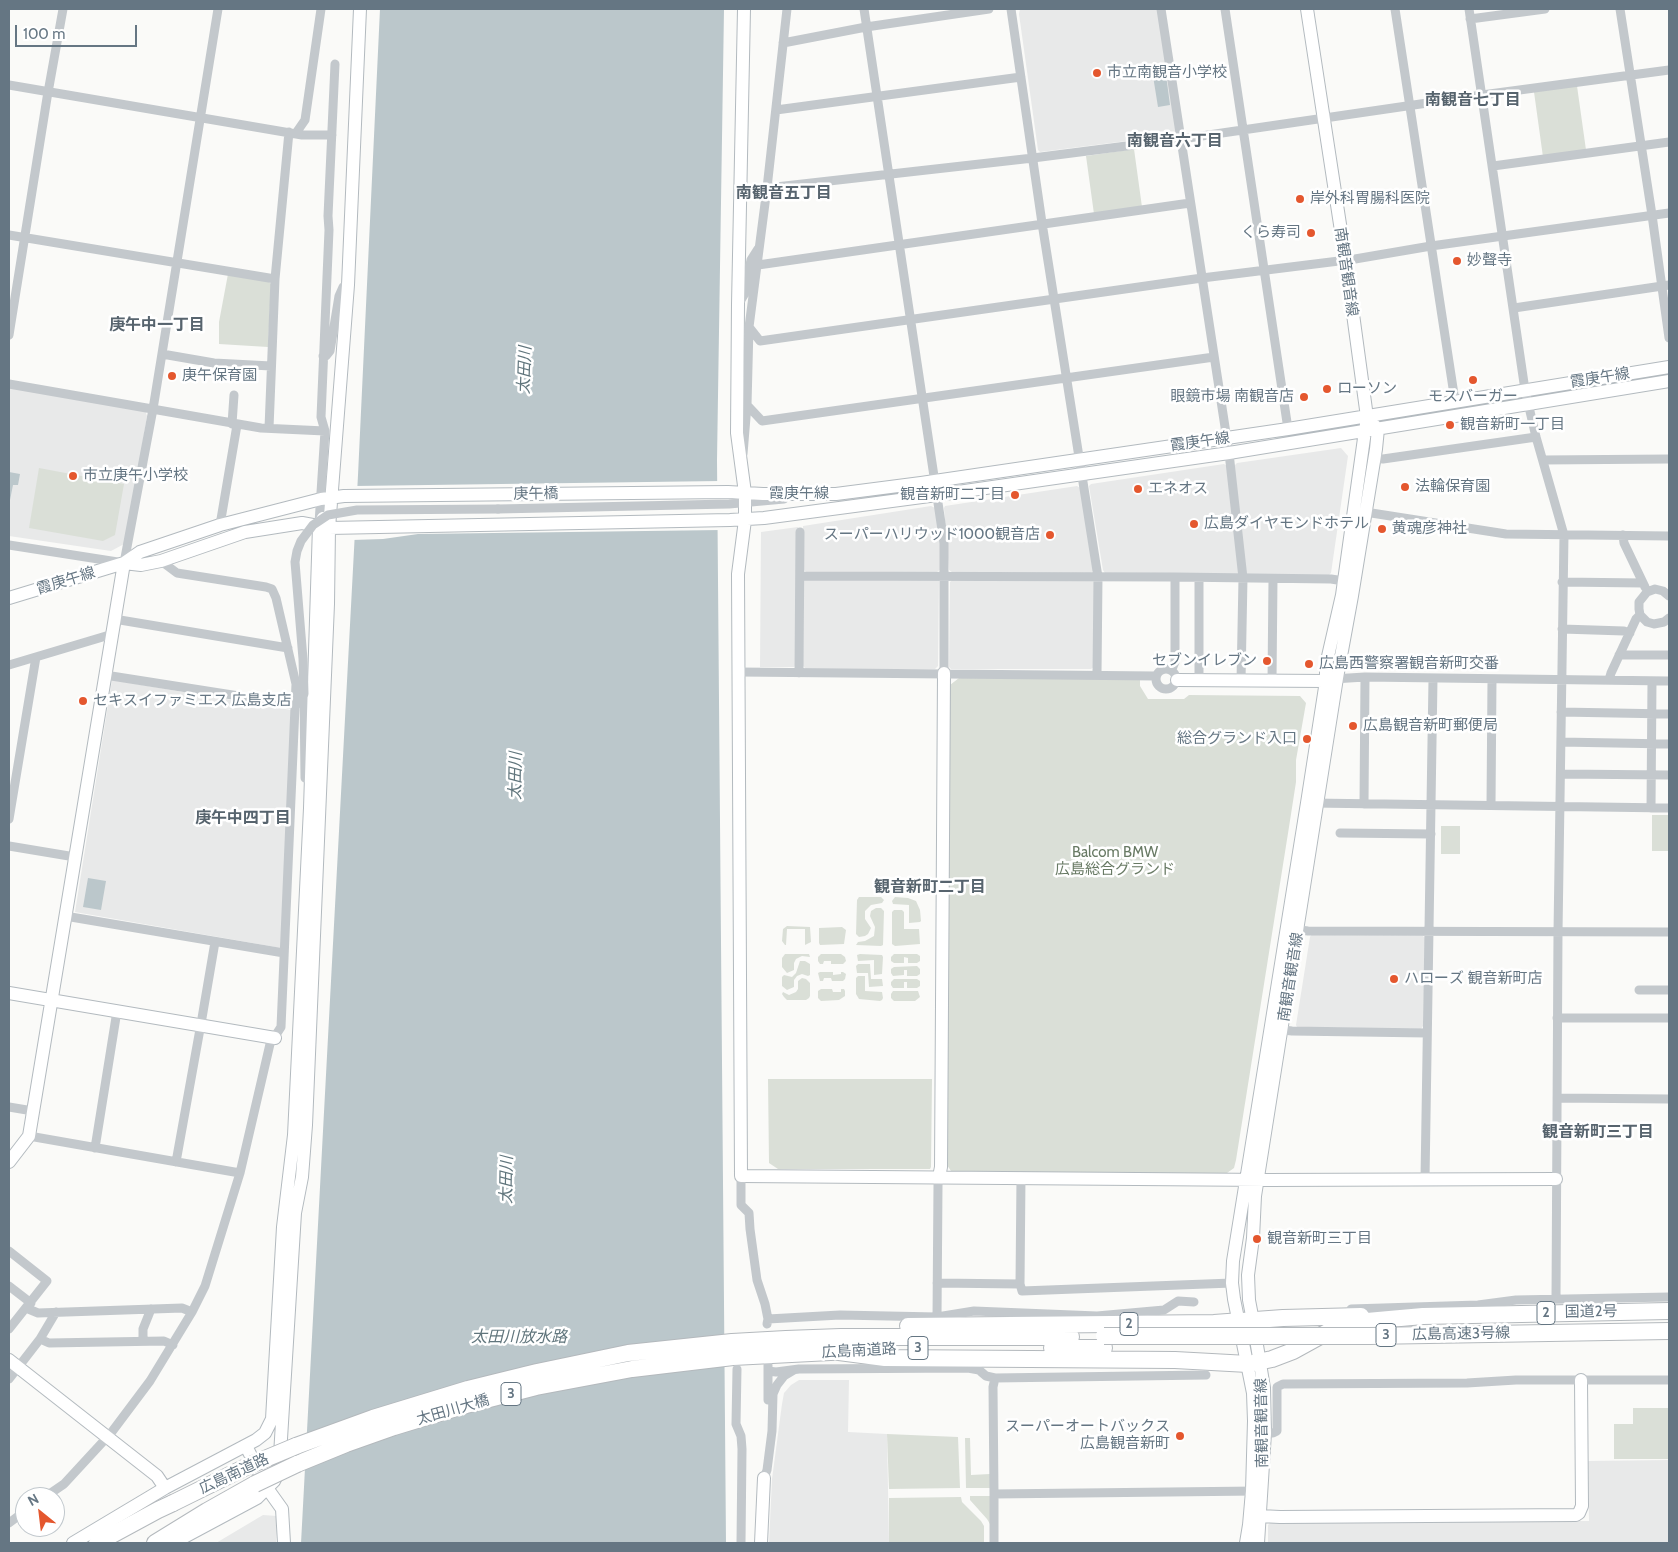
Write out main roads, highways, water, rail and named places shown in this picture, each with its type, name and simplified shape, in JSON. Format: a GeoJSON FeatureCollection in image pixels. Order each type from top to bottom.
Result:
{"type":"FeatureCollection","features":[{"type":"Feature","properties":{"kind":"highway","name":"国道2号"},"geometry":{"type":"LineString","coordinates":[[839,1352],[885,1358],[1174,1366],[1254,1362],[1272,1359],[1293,1351],[1333,1330],[1367,1321],[1423,1316],[1669,1311]]}},
{"type":"Feature","properties":{"kind":"highway","name":"国道2号"},"geometry":{"type":"LineString","coordinates":[[734,1350],[840,1327],[1214,1323],[1312,1317],[1408,1314],[1423,1316]]}},
{"type":"Feature","properties":{"kind":"highway","name":"広島高速3号線"},"geometry":{"type":"LineString","coordinates":[[1104,1342],[1669,1331]]}},
{"type":"Feature","properties":{"kind":"highway","name":"広島高速3号線"},"geometry":{"type":"LineString","coordinates":[[1104,1342],[1408,1346],[1542,1343],[1669,1336]]}},
{"type":"Feature","properties":{"kind":"highway","name":"広島南道路"},"geometry":{"type":"LineString","coordinates":[[734,1350],[841,1337],[1104,1342]]}},
{"type":"Feature","properties":{"kind":"highway","name":"広島南道路"},"geometry":{"type":"LineString","coordinates":[[628,1354],[680,1341],[734,1350],[839,1352],[887,1348],[1104,1342]]}},
{"type":"Feature","properties":{"kind":"highway","name":"太田川大橋"},"geometry":{"type":"LineString","coordinates":[[297,1464],[394,1427],[466,1405],[536,1387],[734,1350]]}},
{"type":"Feature","properties":{"kind":"highway","name":"太田川大橋"},"geometry":{"type":"LineString","coordinates":[[296,1446],[373,1418],[468,1389],[537,1372],[628,1354]]}},
{"type":"Feature","properties":{"kind":"highway","name":"広島南道路"},"geometry":{"type":"LineString","coordinates":[[98,1543],[207,1485],[296,1446]]}},
{"type":"Feature","properties":{"kind":"highway","name":"広島南道路"},"geometry":{"type":"LineString","coordinates":[[155,1543],[207,1511],[261,1486],[297,1464]]}},
{"type":"Feature","properties":{"kind":"water","name":"太田川放水路"},"geometry":{"type":"Polygon","coordinates":[[[380,9],[724,9],[717,460],[726,1543],[301,1543],[358,475],[380,9]]]}},
{"type":"Feature","properties":{"kind":"water"},"geometry":{"type":"Polygon","coordinates":[[[1166,75],[1170,105],[1158,107],[1153,76],[1166,75]]]}},
{"type":"Feature","properties":{"kind":"water"},"geometry":{"type":"Polygon","coordinates":[[[9,472],[20,474],[18,485],[13,485],[9,505],[9,472]]]}},
{"type":"Feature","properties":{"kind":"water"},"geometry":{"type":"Polygon","coordinates":[[[88,878],[106,881],[101,910],[83,907],[88,878]]]}},
{"type":"Feature","properties":{"kind":"place","name":"市立南観音小学校"},"geometry":{"type":"Point","coordinates":[1097,73]}},
{"type":"Feature","properties":{"kind":"place","name":"岸外科胃腸科医院"},"geometry":{"type":"Point","coordinates":[1300,199]}},
{"type":"Feature","properties":{"kind":"place","name":"くら寿司"},"geometry":{"type":"Point","coordinates":[1311,233]}},
{"type":"Feature","properties":{"kind":"place","name":"妙聲寺"},"geometry":{"type":"Point","coordinates":[1457,261]}},
{"type":"Feature","properties":{"kind":"place","name":"庚午保育園"},"geometry":{"type":"Point","coordinates":[172,376]}},
{"type":"Feature","properties":{"kind":"place","name":"モスバーガー"},"geometry":{"type":"Point","coordinates":[1473,380]}},
{"type":"Feature","properties":{"kind":"place","name":"ローソン"},"geometry":{"type":"Point","coordinates":[1327,389]}},
{"type":"Feature","properties":{"kind":"place","name":"眼鏡市場 南観音店"},"geometry":{"type":"Point","coordinates":[1304,397]}},
{"type":"Feature","properties":{"kind":"place","name":"観音新町一丁目"},"geometry":{"type":"Point","coordinates":[1450,425]}},
{"type":"Feature","properties":{"kind":"place","name":"市立庚午小学校"},"geometry":{"type":"Point","coordinates":[73,476]}},
{"type":"Feature","properties":{"kind":"place","name":"法輪保育園"},"geometry":{"type":"Point","coordinates":[1405,487]}},
{"type":"Feature","properties":{"kind":"place","name":"エネオス"},"geometry":{"type":"Point","coordinates":[1138,489]}},
{"type":"Feature","properties":{"kind":"place","name":"観音新町二丁目"},"geometry":{"type":"Point","coordinates":[1015,495]}},
{"type":"Feature","properties":{"kind":"place","name":"広島ダイヤモンドホテル"},"geometry":{"type":"Point","coordinates":[1194,524]}},
{"type":"Feature","properties":{"kind":"place","name":"黄魂彦神社"},"geometry":{"type":"Point","coordinates":[1382,529]}},
{"type":"Feature","properties":{"kind":"place","name":"スーパーハリウッド1000観音店"},"geometry":{"type":"Point","coordinates":[1050,535]}},
{"type":"Feature","properties":{"kind":"place","name":"セブンイレブン"},"geometry":{"type":"Point","coordinates":[1267,661]}},
{"type":"Feature","properties":{"kind":"place","name":"広島西警察署観音新町交番"},"geometry":{"type":"Point","coordinates":[1309,664]}},
{"type":"Feature","properties":{"kind":"place","name":"セキスイファミエス 広島支店"},"geometry":{"type":"Point","coordinates":[83,701]}},
{"type":"Feature","properties":{"kind":"place","name":"広島観音新町郵便局"},"geometry":{"type":"Point","coordinates":[1353,726]}},
{"type":"Feature","properties":{"kind":"place","name":"総合グランド入口"},"geometry":{"type":"Point","coordinates":[1307,739]}},
{"type":"Feature","properties":{"kind":"place","name":"ハローズ 観音新町店"},"geometry":{"type":"Point","coordinates":[1394,979]}},
{"type":"Feature","properties":{"kind":"place","name":"観音新町三丁目"},"geometry":{"type":"Point","coordinates":[1257,1239]}},
{"type":"Feature","properties":{"kind":"place","name":"スーパーオートバックス 広島観音新町"},"geometry":{"type":"Point","coordinates":[1180,1436]}},
{"type":"Feature","properties":{"kind":"district","name":"南観音七丁目"},"geometry":{"type":"Point","coordinates":[1473,100]}},
{"type":"Feature","properties":{"kind":"district","name":"南観音六丁目"},"geometry":{"type":"Point","coordinates":[1175,141]}},
{"type":"Feature","properties":{"kind":"district","name":"南観音五丁目"},"geometry":{"type":"Point","coordinates":[784,193]}},
{"type":"Feature","properties":{"kind":"district","name":"庚午中一丁目"},"geometry":{"type":"Point","coordinates":[157,325]}},
{"type":"Feature","properties":{"kind":"district","name":"庚午中四丁目"},"geometry":{"type":"Point","coordinates":[243,818]}},
{"type":"Feature","properties":{"kind":"district","name":"観音新町二丁目"},"geometry":{"type":"Point","coordinates":[930,887]}},
{"type":"Feature","properties":{"kind":"district","name":"観音新町三丁目"},"geometry":{"type":"Point","coordinates":[1598,1132]}},
{"type":"Feature","properties":{"kind":"water label","name":"太田川"},"geometry":{"type":"Point","coordinates":[525,370]}},
{"type":"Feature","properties":{"kind":"water label","name":"太田川"},"geometry":{"type":"Point","coordinates":[516,776]}},
{"type":"Feature","properties":{"kind":"water label","name":"太田川"},"geometry":{"type":"Point","coordinates":[507,1180]}},
{"type":"Feature","properties":{"kind":"park label","name":"Balcom BMW 広島総合グランド"},"geometry":{"type":"Point","coordinates":[1115,862]}}]}
